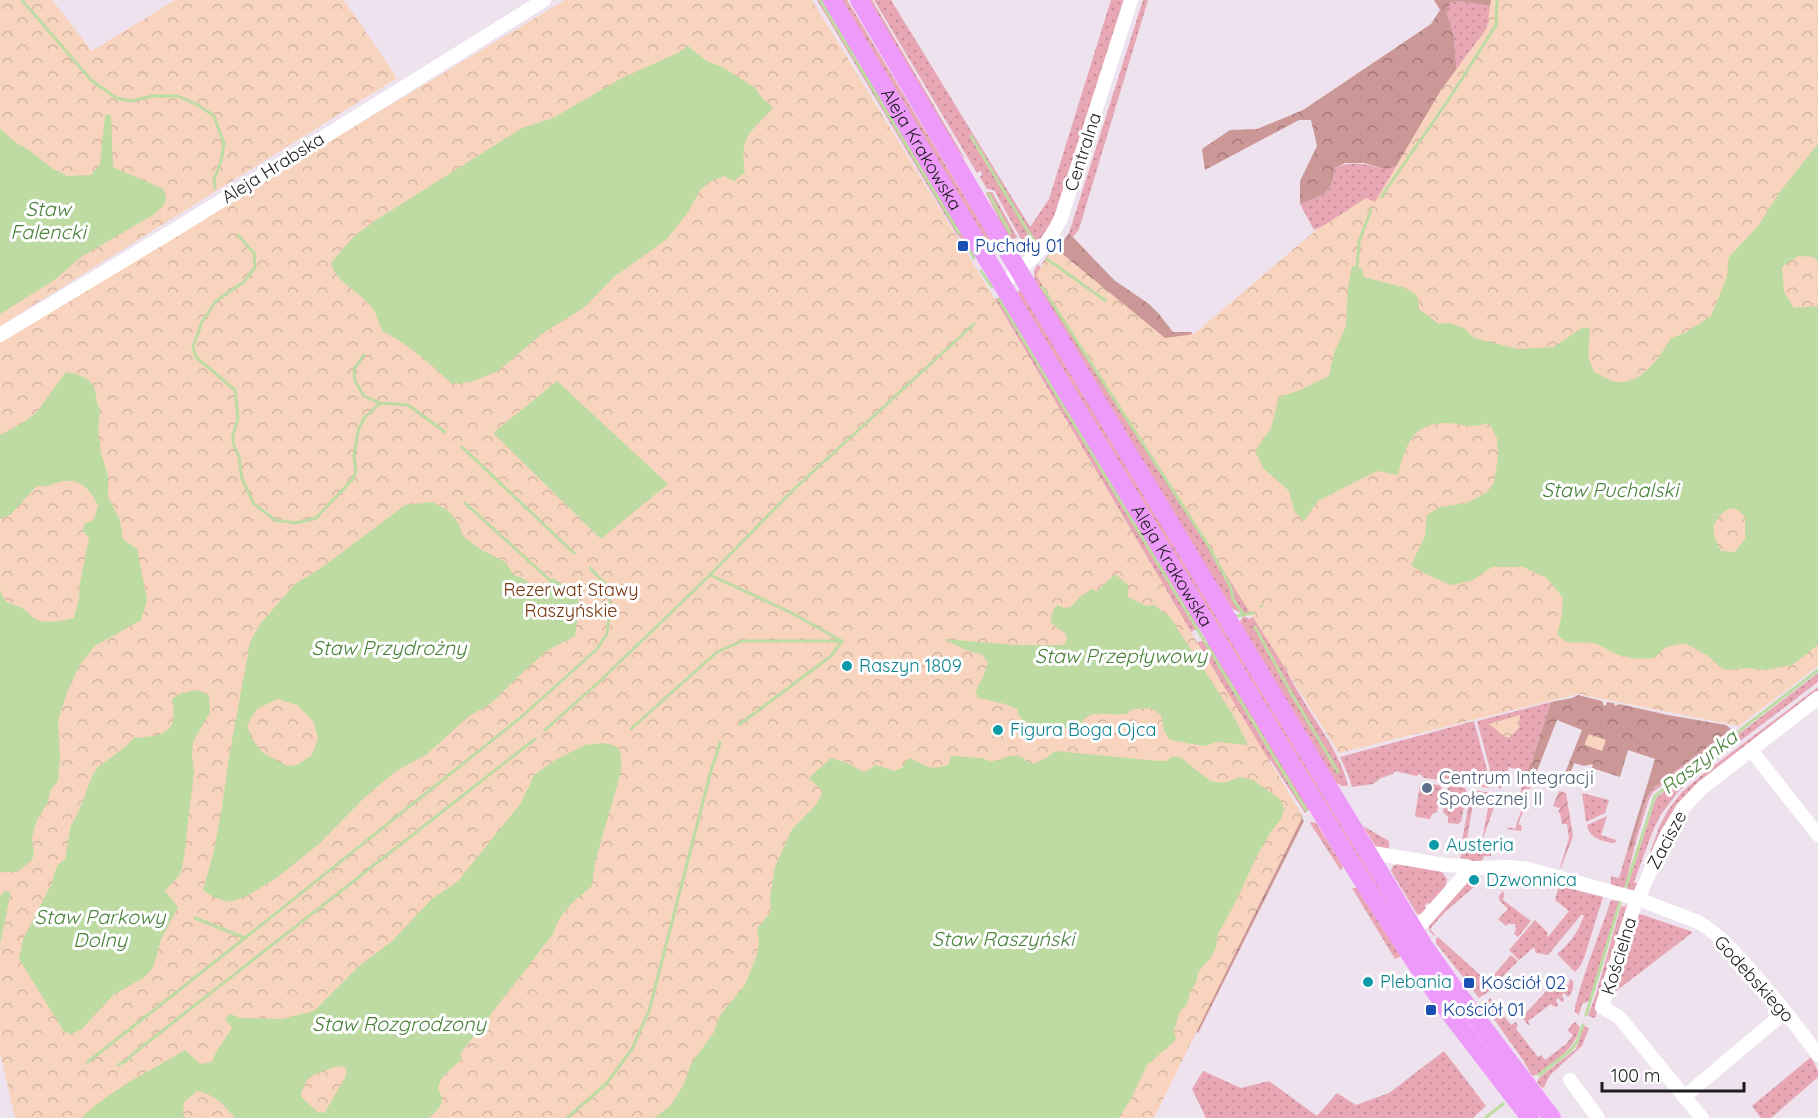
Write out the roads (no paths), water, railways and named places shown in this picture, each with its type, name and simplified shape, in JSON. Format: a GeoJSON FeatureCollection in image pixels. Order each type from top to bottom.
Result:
{"type":"FeatureCollection","features":[{"type":"Feature","properties":{"kind":"main road","name":"Aleja Krakowska"},"geometry":{"type":"LineString","coordinates":[[832,0],[1317,807],[1395,932],[1451,1015],[1530,1118]]}},
{"type":"Feature","properties":{"kind":"main road","name":"Aleja Krakowska"},"geometry":{"type":"LineString","coordinates":[[859,0],[1018,271],[1367,852],[1456,991],[1552,1118]]}},
{"type":"Feature","properties":{"kind":"street","name":"Aleja Hrabska"},"geometry":{"type":"LineString","coordinates":[[0,335],[176,229],[544,0]]}},
{"type":"Feature","properties":{"kind":"street","name":"Centralna"},"geometry":{"type":"LineString","coordinates":[[1002,285],[1041,250],[1053,234],[1070,193],[1131,0]]}},
{"type":"Feature","properties":{"kind":"street","name":"Zacisze"},"geometry":{"type":"LineString","coordinates":[[1638,899],[1666,836],[1683,808],[1702,788],[1818,698]]}},
{"type":"Feature","properties":{"kind":"street"},"geometry":{"type":"LineString","coordinates":[[1751,750],[1818,836]]}},
{"type":"Feature","properties":{"kind":"street","name":"Godebskiego"},"geometry":{"type":"LineString","coordinates":[[1367,852],[1445,866],[1528,869],[1638,899],[1707,927],[1728,945],[1818,1055]]}},
{"type":"Feature","properties":{"kind":"street"},"geometry":{"type":"LineString","coordinates":[[1445,866],[1451,879],[1450,892]]}},
{"type":"Feature","properties":{"kind":"street"},"geometry":{"type":"LineString","coordinates":[[1395,932],[1425,920],[1471,868]]}},
{"type":"Feature","properties":{"kind":"street","name":"Kościelna"},"geometry":{"type":"LineString","coordinates":[[1638,899],[1602,1007],[1619,1017],[1702,1118]]}},
{"type":"Feature","properties":{"kind":"street"},"geometry":{"type":"LineString","coordinates":[[1684,1097],[1785,1012]]}},
{"type":"Feature","properties":{"kind":"street"},"geometry":{"type":"LineString","coordinates":[[1570,1080],[1598,1118]]}},
{"type":"Feature","properties":{"kind":"water"},"geometry":{"type":"Polygon","coordinates":[[[688,46],[707,61],[724,68],[754,87],[773,107],[747,138],[743,155],[745,172],[734,181],[724,176],[709,182],[700,190],[688,212],[667,239],[614,277],[585,307],[543,333],[498,371],[471,382],[452,384],[410,348],[382,331],[370,305],[342,281],[333,269],[331,263],[354,236],[522,128],[553,118],[622,78],[678,53],[688,46]]]}},
{"type":"Feature","properties":{"kind":"water","name":"Staw Falencki"},"geometry":{"type":"Polygon","coordinates":[[[111,115],[113,167],[163,189],[166,197],[165,204],[153,215],[81,257],[56,279],[0,314],[0,129],[19,145],[67,176],[91,175],[100,164],[105,116],[111,115]]]}},
{"type":"Feature","properties":{"kind":"water","name":"Staw Puchalski"},"geometry":{"type":"Polygon","coordinates":[[[1818,144],[1818,262],[1814,257],[1798,256],[1782,267],[1784,292],[1794,308],[1817,306],[1818,304],[1818,645],[1792,665],[1766,670],[1745,668],[1731,670],[1721,668],[1708,656],[1685,643],[1666,647],[1654,658],[1633,658],[1590,643],[1565,641],[1557,633],[1563,598],[1547,578],[1523,567],[1492,567],[1471,581],[1450,585],[1411,565],[1425,536],[1427,515],[1440,507],[1467,503],[1486,493],[1494,483],[1498,457],[1497,438],[1489,423],[1471,426],[1447,423],[1426,427],[1412,438],[1404,454],[1398,475],[1377,471],[1318,501],[1304,521],[1294,511],[1289,491],[1264,469],[1255,451],[1271,428],[1279,397],[1298,391],[1329,376],[1334,353],[1346,326],[1348,287],[1352,266],[1362,268],[1364,277],[1405,288],[1417,295],[1419,309],[1439,324],[1450,323],[1464,328],[1474,338],[1518,349],[1554,347],[1583,327],[1590,329],[1588,356],[1594,372],[1612,381],[1622,382],[1640,376],[1648,370],[1671,338],[1685,333],[1711,316],[1727,277],[1729,257],[1758,226],[1779,193],[1818,144]],[[1729,508],[1715,522],[1715,538],[1721,551],[1735,552],[1745,539],[1745,517],[1737,509],[1729,508]]]}},
{"type":"Feature","properties":{"kind":"water"},"geometry":{"type":"Polygon","coordinates":[[[66,372],[86,378],[95,389],[100,409],[98,430],[101,453],[108,476],[108,497],[120,520],[123,539],[137,549],[147,600],[141,620],[95,646],[81,663],[68,689],[58,721],[60,759],[58,781],[50,791],[48,802],[37,820],[32,837],[34,855],[31,861],[17,872],[0,872],[0,589],[9,604],[24,609],[40,621],[74,618],[89,538],[83,531],[84,524],[94,520],[98,505],[89,491],[81,484],[71,481],[61,482],[37,486],[10,515],[0,519],[0,435],[36,413],[66,372]]]}},
{"type":"Feature","properties":{"kind":"water"},"geometry":{"type":"Polygon","coordinates":[[[557,381],[668,484],[601,539],[493,433],[557,381]]]}},
{"type":"Feature","properties":{"kind":"water","name":"Staw Przydrożny"},"geometry":{"type":"Polygon","coordinates":[[[432,502],[449,511],[459,524],[463,536],[480,549],[505,562],[514,575],[541,590],[553,578],[579,595],[575,636],[548,650],[490,704],[468,717],[426,755],[396,771],[364,798],[319,844],[275,879],[245,897],[229,902],[213,897],[203,890],[214,851],[250,642],[260,624],[295,584],[321,568],[405,505],[432,502]],[[277,699],[257,709],[247,725],[252,739],[263,753],[287,766],[297,765],[312,755],[318,739],[314,722],[297,705],[277,699]]]}},
{"type":"Feature","properties":{"kind":"water","name":"Staw Przepływowy"},"geometry":{"type":"Polygon","coordinates":[[[1115,574],[1128,585],[1128,597],[1146,606],[1154,605],[1170,617],[1233,715],[1248,745],[1217,742],[1204,746],[1170,740],[1164,731],[1161,715],[1151,708],[1134,709],[1127,714],[1090,715],[1085,718],[1079,731],[1027,723],[1022,720],[1017,709],[979,698],[975,692],[988,662],[981,654],[943,639],[1015,645],[1063,645],[1067,641],[1066,634],[1051,623],[1055,607],[1057,605],[1064,608],[1071,607],[1092,589],[1097,591],[1115,574]]]}},
{"type":"Feature","properties":{"kind":"water","name":"Staw Parkowy Dolny"},"geometry":{"type":"Polygon","coordinates":[[[197,690],[209,695],[210,712],[193,742],[194,771],[181,873],[165,891],[178,907],[161,940],[153,968],[145,977],[113,995],[81,1030],[70,1034],[63,1030],[19,959],[23,939],[52,883],[57,866],[65,859],[71,825],[93,774],[98,767],[134,738],[161,734],[170,728],[174,711],[172,699],[182,693],[197,690]]]}},
{"type":"Feature","properties":{"kind":"water","name":"Staw Rozgrodzony"},"geometry":{"type":"Polygon","coordinates":[[[602,743],[614,746],[620,751],[621,760],[621,772],[595,862],[592,886],[563,913],[553,934],[460,1054],[462,1059],[442,1077],[439,1090],[442,1104],[429,1118],[235,1118],[214,1097],[197,1091],[184,1102],[185,1118],[82,1118],[118,1089],[185,1050],[200,1064],[212,1062],[232,1028],[225,1019],[230,1014],[241,1018],[282,1019],[314,1011],[358,967],[391,942],[432,899],[458,881],[521,803],[534,775],[555,760],[585,745],[602,743]],[[338,1066],[313,1076],[305,1083],[301,1097],[319,1113],[325,1112],[346,1076],[346,1068],[338,1066]]]}},
{"type":"Feature","properties":{"kind":"water","name":"Staw Raszyński"},"geometry":{"type":"Polygon","coordinates":[[[1055,751],[1158,761],[1166,761],[1173,756],[1180,757],[1210,781],[1224,783],[1240,777],[1253,780],[1281,800],[1284,809],[1281,819],[1258,854],[1218,934],[1216,947],[1210,959],[1198,972],[1186,1006],[1180,1011],[1174,1031],[1176,1040],[1147,1065],[1119,1118],[654,1118],[670,1106],[683,1086],[691,1064],[714,1032],[720,1015],[745,985],[757,955],[759,942],[757,928],[771,912],[770,896],[775,867],[792,829],[816,805],[823,791],[809,778],[831,758],[864,772],[876,765],[894,771],[902,768],[910,758],[928,767],[936,768],[948,765],[951,756],[997,761],[1009,756],[1019,756],[1033,764],[1055,751]]]}},
{"type":"Feature","properties":{"kind":"water"},"geometry":{"type":"Polygon","coordinates":[[[5,891],[11,892],[0,944],[0,896],[5,891]]]}},
{"type":"Feature","properties":{"kind":"waterway"},"geometry":{"type":"LineString","coordinates":[[22,0],[91,80],[116,98],[131,101],[153,96],[178,96],[198,105],[214,116],[224,144],[214,180],[215,188]]}},
{"type":"Feature","properties":{"kind":"waterway"},"geometry":{"type":"LineString","coordinates":[[820,0],[959,233]]}},
{"type":"Feature","properties":{"kind":"waterway"},"geometry":{"type":"LineString","coordinates":[[1381,197],[1449,99],[1496,25],[1497,0]]}},
{"type":"Feature","properties":{"kind":"waterway"},"geometry":{"type":"LineString","coordinates":[[971,136],[1037,244]]}},
{"type":"Feature","properties":{"kind":"waterway"},"geometry":{"type":"LineString","coordinates":[[989,194],[1010,233]]}},
{"type":"Feature","properties":{"kind":"waterway"},"geometry":{"type":"LineString","coordinates":[[1357,267],[1359,242],[1371,210]]}},
{"type":"Feature","properties":{"kind":"waterway"},"geometry":{"type":"LineString","coordinates":[[238,235],[254,253],[255,267],[245,281],[215,302],[202,322],[193,347],[196,357],[235,390],[238,418],[233,443],[239,457],[242,479],[254,504],[275,520],[295,523],[316,518],[352,480],[356,472],[354,456],[358,431],[364,418],[380,403]]}},
{"type":"Feature","properties":{"kind":"waterway"},"geometry":{"type":"LineString","coordinates":[[969,249],[974,258]]}},
{"type":"Feature","properties":{"kind":"waterway"},"geometry":{"type":"LineString","coordinates":[[1047,259],[1106,301]]}},
{"type":"Feature","properties":{"kind":"waterway"},"geometry":{"type":"LineString","coordinates":[[981,271],[992,287]]}},
{"type":"Feature","properties":{"kind":"waterway"},"geometry":{"type":"LineString","coordinates":[[1042,287],[1208,545],[1231,588],[1233,599],[1244,615]]}},
{"type":"Feature","properties":{"kind":"waterway"},"geometry":{"type":"LineString","coordinates":[[999,299],[1306,810]]}},
{"type":"Feature","properties":{"kind":"waterway"},"geometry":{"type":"LineString","coordinates":[[545,730],[599,682],[710,575],[792,491],[974,324]]}},
{"type":"Feature","properties":{"kind":"waterway"},"geometry":{"type":"LineString","coordinates":[[364,355],[354,369],[355,381],[364,396],[380,403],[408,405],[445,432]]}},
{"type":"Feature","properties":{"kind":"waterway"},"geometry":{"type":"LineString","coordinates":[[462,447],[574,553]]}},
{"type":"Feature","properties":{"kind":"waterway"},"geometry":{"type":"LineString","coordinates":[[465,503],[551,581]]}},
{"type":"Feature","properties":{"kind":"waterway"},"geometry":{"type":"LineString","coordinates":[[245,938],[519,719],[597,649],[607,634],[610,607],[609,588],[590,568]]}},
{"type":"Feature","properties":{"kind":"waterway"},"geometry":{"type":"LineString","coordinates":[[710,575],[790,612],[840,640]]}},
{"type":"Feature","properties":{"kind":"waterway"},"geometry":{"type":"LineString","coordinates":[[1237,616],[1253,613]]}},
{"type":"Feature","properties":{"kind":"waterway"},"geometry":{"type":"LineString","coordinates":[[1255,627],[1338,772]]}},
{"type":"Feature","properties":{"kind":"waterway"},"geometry":{"type":"LineString","coordinates":[[631,729],[717,652],[742,641],[842,641]]}},
{"type":"Feature","properties":{"kind":"waterway"},"geometry":{"type":"LineString","coordinates":[[740,724],[831,656],[842,641]]}},
{"type":"Feature","properties":{"kind":"waterway","name":"Raszynka"},"geometry":{"type":"LineString","coordinates":[[1626,886],[1655,796],[1818,670]]}},
{"type":"Feature","properties":{"kind":"waterway"},"geometry":{"type":"LineString","coordinates":[[118,1065],[535,739]]}},
{"type":"Feature","properties":{"kind":"waterway"},"geometry":{"type":"LineString","coordinates":[[567,1118],[606,1084],[632,1049],[649,1011],[720,743]]}},
{"type":"Feature","properties":{"kind":"waterway","name":"Raszynka"},"geometry":{"type":"LineString","coordinates":[[1586,1015],[1620,902]]}},
{"type":"Feature","properties":{"kind":"waterway"},"geometry":{"type":"LineString","coordinates":[[88,1062],[245,938],[195,918]]}},
{"type":"Feature","properties":{"kind":"waterway","name":"Raszynka"},"geometry":{"type":"LineString","coordinates":[[1539,1075],[1571,1050],[1577,1042],[1583,1025]]}},
{"type":"Feature","properties":{"kind":"waterway","name":"Raszynka"},"geometry":{"type":"LineString","coordinates":[[1485,1118],[1503,1104]]}},
{"type":"Feature","properties":{"kind":"place","name":"Puchały 01"},"geometry":{"type":"Point","coordinates":[963,246]}},
{"type":"Feature","properties":{"kind":"place","name":"Raszyn 1809"},"geometry":{"type":"Point","coordinates":[847,666]}},
{"type":"Feature","properties":{"kind":"place","name":"Figura Boga Ojca"},"geometry":{"type":"Point","coordinates":[998,730]}},
{"type":"Feature","properties":{"kind":"place","name":"Centrum Integracji Społecznej II"},"geometry":{"type":"Point","coordinates":[1427,788]}},
{"type":"Feature","properties":{"kind":"place","name":"Austeria"},"geometry":{"type":"Point","coordinates":[1434,845]}},
{"type":"Feature","properties":{"kind":"place","name":"Dzwonnica"},"geometry":{"type":"Point","coordinates":[1474,880]}},
{"type":"Feature","properties":{"kind":"place","name":"Plebania"},"geometry":{"type":"Point","coordinates":[1368,982]}},
{"type":"Feature","properties":{"kind":"place","name":"Kościół 02"},"geometry":{"type":"Point","coordinates":[1469,983]}},
{"type":"Feature","properties":{"kind":"place","name":"Kościół 01"},"geometry":{"type":"Point","coordinates":[1431,1010]}},
{"type":"Feature","properties":{"kind":"park label","name":"Rezerwat Stawy Raszyńskie"},"geometry":{"type":"Point","coordinates":[571,600]}}]}
